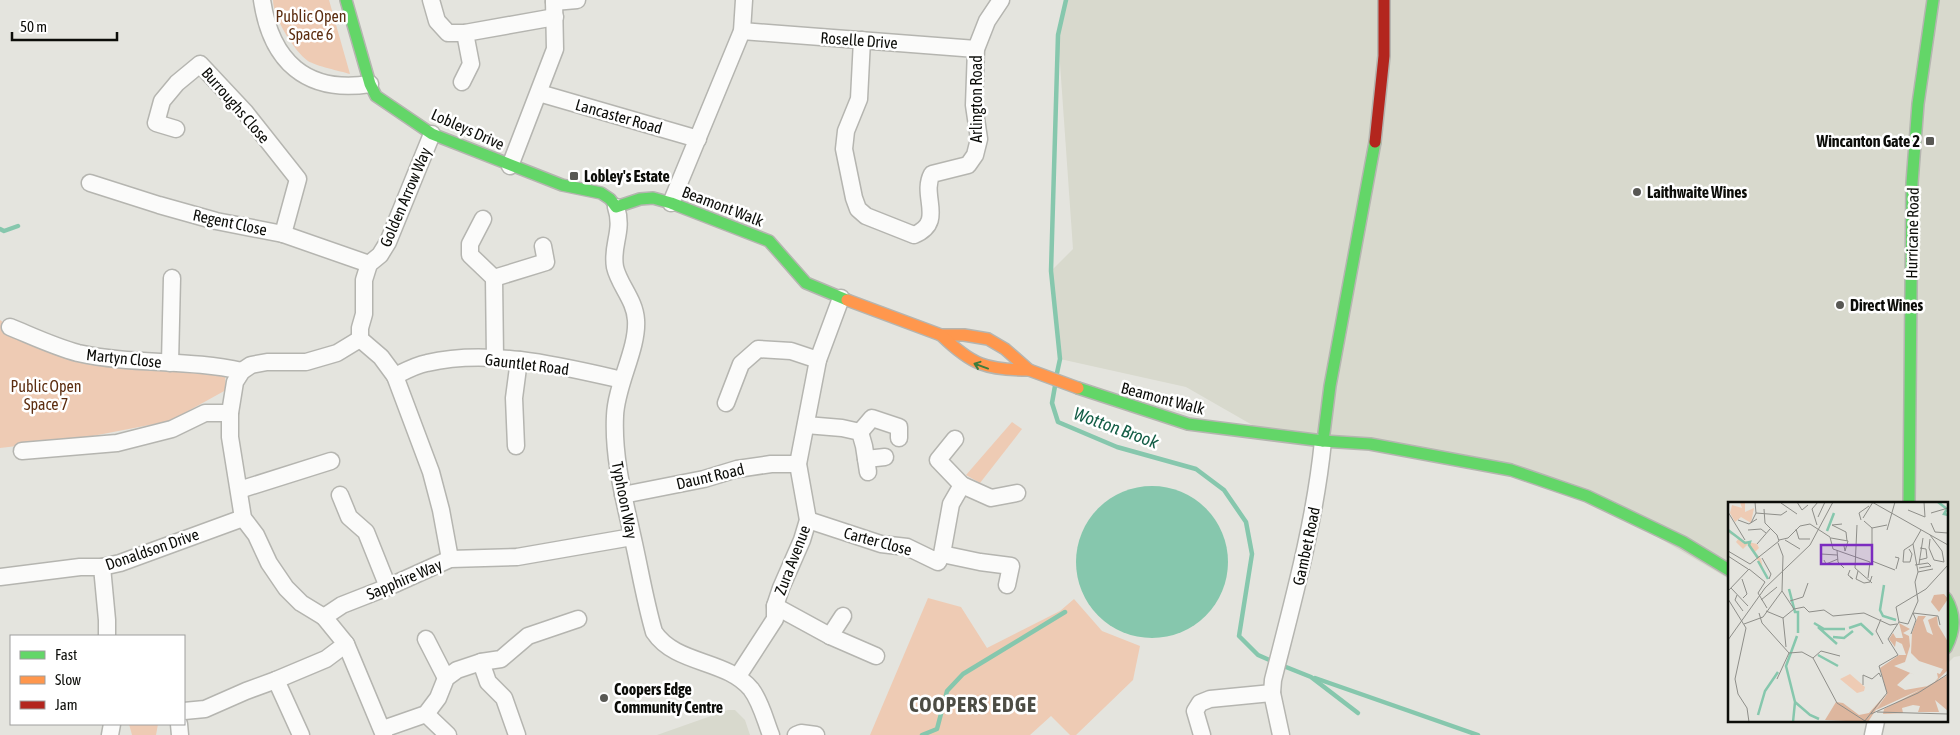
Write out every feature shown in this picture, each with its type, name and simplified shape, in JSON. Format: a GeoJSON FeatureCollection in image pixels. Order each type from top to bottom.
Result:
{"type":"FeatureCollection","features":[{"type":"Feature","properties":{"kind":"street"},"geometry":{"type":"LineString","coordinates":[[262,0],[268,32],[277,48],[296,70],[314,80],[349,87],[370,84]]}},
{"type":"Feature","properties":{"kind":"street","name":"Lobleys Drive"},"geometry":{"type":"LineString","coordinates":[[346,0],[370,84],[376,96],[432,134],[562,185],[600,193],[610,199],[616,207]]}},
{"type":"Feature","properties":{"kind":"street"},"geometry":{"type":"LineString","coordinates":[[431,0],[438,21],[448,33],[466,33],[577,0]]}},
{"type":"Feature","properties":{"kind":"street"},"geometry":{"type":"LineString","coordinates":[[672,203],[742,31],[744,0]]}},
{"type":"Feature","properties":{"kind":"street","name":"Arlington Road"},"geometry":{"type":"LineString","coordinates":[[862,40],[859,99],[846,132],[844,149],[858,210],[866,216],[914,235],[924,231],[932,216],[927,182],[932,174],[968,165],[975,155],[979,139],[974,105],[976,49],[987,21],[1000,0]]}},
{"type":"Feature","properties":{"kind":"street"},"geometry":{"type":"LineString","coordinates":[[1323,441],[1328,394],[1346,295],[1370,183],[1379,117],[1385,22],[1384,0]]}},
{"type":"Feature","properties":{"kind":"street","name":"Hurricane Road"},"geometry":{"type":"LineString","coordinates":[[1908,501],[1911,415],[1912,183],[1918,104],[1934,0]]}},
{"type":"Feature","properties":{"kind":"street"},"geometry":{"type":"LineString","coordinates":[[510,166],[555,49],[554,6]]}},
{"type":"Feature","properties":{"kind":"street","name":"Roselle Drive"},"geometry":{"type":"LineString","coordinates":[[742,31],[976,49]]}},
{"type":"Feature","properties":{"kind":"street"},"geometry":{"type":"LineString","coordinates":[[462,82],[471,64],[466,33]]}},
{"type":"Feature","properties":{"kind":"street","name":"Burroughs Close"},"geometry":{"type":"LineString","coordinates":[[176,129],[156,123],[162,101],[177,83],[200,64],[245,112],[298,178],[283,234]]}},
{"type":"Feature","properties":{"kind":"street","name":"Lancaster Road"},"geometry":{"type":"LineString","coordinates":[[539,93],[698,138]]}},
{"type":"Feature","properties":{"kind":"street","name":"Golden Arrow Way"},"geometry":{"type":"LineString","coordinates":[[360,340],[360,328],[364,314],[364,280],[369,264],[380,255],[388,242],[432,134]]}},
{"type":"Feature","properties":{"kind":"street","name":"Regent Close"},"geometry":{"type":"LineString","coordinates":[[90,183],[216,221],[283,234],[369,264]]}},
{"type":"Feature","properties":{"kind":"street","name":"Beamont Walk"},"geometry":{"type":"LineString","coordinates":[[616,207],[640,199],[653,198],[672,203],[769,241],[806,284],[941,336],[958,352],[979,366],[1000,371],[1034,372]]}},
{"type":"Feature","properties":{"kind":"street","name":"Typhoon Way"},"geometry":{"type":"LineString","coordinates":[[616,207],[620,227],[615,252],[615,267],[630,300],[636,319],[634,339],[615,413],[615,442],[623,496],[650,619],[659,640],[675,650],[738,676],[756,697],[771,735]]}},
{"type":"Feature","properties":{"kind":"street"},"geometry":{"type":"LineString","coordinates":[[483,219],[470,244],[470,255],[494,278],[496,358]]}},
{"type":"Feature","properties":{"kind":"street"},"geometry":{"type":"LineString","coordinates":[[494,278],[548,259]]}},
{"type":"Feature","properties":{"kind":"street"},"geometry":{"type":"LineString","coordinates":[[170,363],[172,278]]}},
{"type":"Feature","properties":{"kind":"street","name":"Zura Avenue"},"geometry":{"type":"LineString","coordinates":[[738,676],[775,619],[775,606],[781,588],[802,540],[808,520],[798,464],[818,360],[841,298]]}},
{"type":"Feature","properties":{"kind":"street","name":"Martyn Close"},"geometry":{"type":"LineString","coordinates":[[10,327],[78,353],[225,367],[242,371]]}},
{"type":"Feature","properties":{"kind":"street","name":"Beamont Walk"},"geometry":{"type":"LineString","coordinates":[[941,336],[964,335],[988,339],[1005,349],[1034,372],[1073,387],[1188,424],[1323,441],[1370,444],[1511,470],[1587,496],[1614,508],[1683,542],[1728,569]]}},
{"type":"Feature","properties":{"kind":"street"},"geometry":{"type":"LineString","coordinates":[[450,559],[441,510],[431,472],[395,376],[381,356],[360,340],[337,353],[306,362],[267,362],[251,366],[242,371],[235,382],[230,413],[230,437],[243,518],[256,535],[270,563],[286,588],[301,603],[324,617],[346,644],[384,732],[426,714],[438,698],[446,678],[457,670],[481,662],[500,659],[528,636],[578,619]]}},
{"type":"Feature","properties":{"kind":"street"},"geometry":{"type":"LineString","coordinates":[[726,403],[741,364],[758,349],[791,351],[818,360]]}},
{"type":"Feature","properties":{"kind":"street","name":"Gauntlet Road"},"geometry":{"type":"LineString","coordinates":[[395,376],[425,363],[448,359],[496,358],[519,360],[622,380]]}},
{"type":"Feature","properties":{"kind":"street"},"geometry":{"type":"LineString","coordinates":[[516,446],[514,398],[519,360]]}},
{"type":"Feature","properties":{"kind":"street"},"geometry":{"type":"LineString","coordinates":[[22,451],[117,442],[172,429],[205,414],[230,413]]}},
{"type":"Feature","properties":{"kind":"street"},"geometry":{"type":"LineString","coordinates":[[860,432],[872,418],[899,427],[899,438]]}},
{"type":"Feature","properties":{"kind":"street"},"geometry":{"type":"LineString","coordinates":[[806,425],[842,428],[860,432]]}},
{"type":"Feature","properties":{"kind":"street"},"geometry":{"type":"LineString","coordinates":[[860,432],[867,465],[885,457]]}},
{"type":"Feature","properties":{"kind":"street"},"geometry":{"type":"LineString","coordinates":[[955,439],[938,460],[962,485],[991,498],[1017,493]]}},
{"type":"Feature","properties":{"kind":"street","name":"Gambet Road"},"geometry":{"type":"LineString","coordinates":[[1272,687],[1285,629],[1300,578],[1319,486],[1323,441]]}},
{"type":"Feature","properties":{"kind":"street"},"geometry":{"type":"LineString","coordinates":[[239,490],[331,460]]}},
{"type":"Feature","properties":{"kind":"street","name":"Daunt Road"},"geometry":{"type":"LineString","coordinates":[[623,496],[704,479],[738,469],[771,464],[798,464]]}},
{"type":"Feature","properties":{"kind":"street"},"geometry":{"type":"LineString","coordinates":[[942,554],[951,504],[962,485]]}},
{"type":"Feature","properties":{"kind":"street"},"geometry":{"type":"LineString","coordinates":[[340,495],[348,516],[366,532],[388,588]]}},
{"type":"Feature","properties":{"kind":"street","name":"Donaldson Drive"},"geometry":{"type":"LineString","coordinates":[[0,577],[80,567],[102,567],[120,563],[243,518]]}},
{"type":"Feature","properties":{"kind":"street","name":"Carter Close"},"geometry":{"type":"LineString","coordinates":[[808,520],[881,544],[908,547],[938,562],[942,554],[1011,566],[1007,585]]}},
{"type":"Feature","properties":{"kind":"street","name":"Sapphire Way"},"geometry":{"type":"LineString","coordinates":[[324,617],[342,605],[388,588],[450,559],[517,557],[632,537]]}},
{"type":"Feature","properties":{"kind":"street"},"geometry":{"type":"LineString","coordinates":[[102,567],[107,620],[106,635]]}},
{"type":"Feature","properties":{"kind":"street"},"geometry":{"type":"LineString","coordinates":[[1948,644],[1954,623],[1952,604]]}},
{"type":"Feature","properties":{"kind":"street","name":"Zura Avenue"},"geometry":{"type":"LineString","coordinates":[[775,606],[830,636],[876,656]]}},
{"type":"Feature","properties":{"kind":"street"},"geometry":{"type":"LineString","coordinates":[[830,636],[843,616]]}},
{"type":"Feature","properties":{"kind":"street"},"geometry":{"type":"LineString","coordinates":[[426,639],[446,678]]}},
{"type":"Feature","properties":{"kind":"street"},"geometry":{"type":"LineString","coordinates":[[185,712],[206,709],[246,690],[276,680],[326,659],[346,644]]}},
{"type":"Feature","properties":{"kind":"street"},"geometry":{"type":"LineString","coordinates":[[481,662],[488,682],[504,698],[518,735]]}},
{"type":"Feature","properties":{"kind":"street"},"geometry":{"type":"LineString","coordinates":[[276,680],[301,735]]}},
{"type":"Feature","properties":{"kind":"street"},"geometry":{"type":"LineString","coordinates":[[1202,735],[1195,711],[1200,703],[1210,698],[1272,687],[1281,735]]}},
{"type":"Feature","properties":{"kind":"street"},"geometry":{"type":"LineString","coordinates":[[426,714],[448,735]]}},
{"type":"Feature","properties":{"kind":"street"},"geometry":{"type":"LineString","coordinates":[[796,735],[801,733],[816,735]]}},
{"type":"Feature","properties":{"kind":"shaded area"},"geometry":{"type":"Polygon","coordinates":[[[1066,0],[1960,0],[1960,656],[1954,657],[1948,663],[1948,502],[1728,502],[1728,578],[1587,496],[1439,456],[1268,434],[1186,387],[1060,359],[1051,271],[1073,249],[1058,35],[1066,0]]]}},
{"type":"Feature","properties":{"kind":"shaded area"},"geometry":{"type":"Polygon","coordinates":[[[1152,486],[1181,492],[1206,508],[1222,533],[1228,562],[1222,591],[1206,616],[1181,632],[1152,638],[1123,632],[1098,616],[1082,591],[1076,562],[1082,533],[1098,508],[1123,492],[1152,486]]]}},
{"type":"Feature","properties":{"kind":"shaded area"},"geometry":{"type":"Polygon","coordinates":[[[728,710],[735,710],[745,720],[750,735],[657,735],[728,710]]]}},
{"type":"Feature","properties":{"kind":"green space","name":"Public Open Space 6"},"geometry":{"type":"Polygon","coordinates":[[[273,0],[329,0],[350,74],[317,65],[302,56],[280,24],[273,0]]]}},
{"type":"Feature","properties":{"kind":"green space","name":"Public Open Space 7"},"geometry":{"type":"Polygon","coordinates":[[[0,320],[10,327],[41,340],[225,375],[226,390],[170,421],[77,439],[0,448],[0,320]]]}},
{"type":"Feature","properties":{"kind":"green space"},"geometry":{"type":"Polygon","coordinates":[[[1012,422],[1022,429],[980,483],[966,475],[1012,422]]]}},
{"type":"Feature","properties":{"kind":"green space"},"geometry":{"type":"Polygon","coordinates":[[[928,598],[961,607],[987,648],[1060,611],[1074,599],[1102,631],[1140,646],[1133,680],[1076,735],[1070,735],[1051,716],[1030,735],[870,735],[928,598]]]}},
{"type":"Feature","properties":{"kind":"green space"},"geometry":{"type":"Polygon","coordinates":[[[129,725],[158,725],[156,735],[132,735],[129,725]]]}},
{"type":"Feature","properties":{"kind":"waterway","name":"Wotton Brook"},"geometry":{"type":"LineString","coordinates":[[1057,373],[1060,359],[1051,271],[1058,35],[1066,0]]}},
{"type":"Feature","properties":{"kind":"waterway"},"geometry":{"type":"LineString","coordinates":[[0,229],[4,231],[18,226]]}},
{"type":"Feature","properties":{"kind":"waterway","name":"Wotton Brook"},"geometry":{"type":"LineString","coordinates":[[1055,386],[1052,403],[1058,422],[1117,447],[1196,469],[1224,490],[1246,522],[1252,554],[1239,636],[1258,655],[1274,662]]}},
{"type":"Feature","properties":{"kind":"waterway"},"geometry":{"type":"LineString","coordinates":[[922,735],[937,729],[947,691],[963,674],[1065,612]]}},
{"type":"Feature","properties":{"kind":"waterway","name":"Wotton Brook"},"geometry":{"type":"LineString","coordinates":[[1281,665],[1311,677],[1358,713]]}},
{"type":"Feature","properties":{"kind":"waterway"},"geometry":{"type":"LineString","coordinates":[[1315,678],[1478,735]]}},
{"type":"Feature","properties":{"kind":"traffic: fast"},"geometry":{"type":"LineString","coordinates":[[346,0],[370,84],[376,96],[432,134],[562,185],[601,193],[610,199],[616,207],[640,199],[653,198],[671,203],[769,241],[806,283],[847,300]]}},
{"type":"Feature","properties":{"kind":"traffic: fast"},"geometry":{"type":"LineString","coordinates":[[1909,502],[1912,183],[1918,104],[1933,0]]}},
{"type":"Feature","properties":{"kind":"traffic: fast"},"geometry":{"type":"LineString","coordinates":[[1323,441],[1330,386],[1375,142]]}},
{"type":"Feature","properties":{"kind":"traffic: fast"},"geometry":{"type":"LineString","coordinates":[[1078,388],[1188,424],[1323,441],[1370,444],[1511,470],[1587,496],[1683,542],[1728,569]]}},
{"type":"Feature","properties":{"kind":"traffic: fast"},"geometry":{"type":"LineString","coordinates":[[1948,602],[1953,617],[1953,629],[1948,643]]}},
{"type":"Feature","properties":{"kind":"traffic: slow"},"geometry":{"type":"LineString","coordinates":[[847,300],[941,335],[964,335],[988,339],[1005,349],[1029,370],[1078,388]]}},
{"type":"Feature","properties":{"kind":"traffic: slow"},"geometry":{"type":"LineString","coordinates":[[941,335],[962,353],[980,364],[1001,369],[1029,370]]}},
{"type":"Feature","properties":{"kind":"traffic: jam"},"geometry":{"type":"LineString","coordinates":[[1375,142],[1384,56],[1384,0]]}},
{"type":"Feature","properties":{"kind":"place","name":"Wincanton Gate 2"},"geometry":{"type":"Point","coordinates":[1930,141]}},
{"type":"Feature","properties":{"kind":"place","name":"Lobley's Estate"},"geometry":{"type":"Point","coordinates":[574,176]}},
{"type":"Feature","properties":{"kind":"place","name":"Laithwaite Wines"},"geometry":{"type":"Point","coordinates":[1637,192]}},
{"type":"Feature","properties":{"kind":"place","name":"Direct Wines"},"geometry":{"type":"Point","coordinates":[1840,305]}},
{"type":"Feature","properties":{"kind":"place","name":"Coopers Edge Community Centre"},"geometry":{"type":"Point","coordinates":[604,698]}},
{"type":"Feature","properties":{"kind":"district","name":"COOPERS EDGE"},"geometry":{"type":"Point","coordinates":[973,705]}}]}
